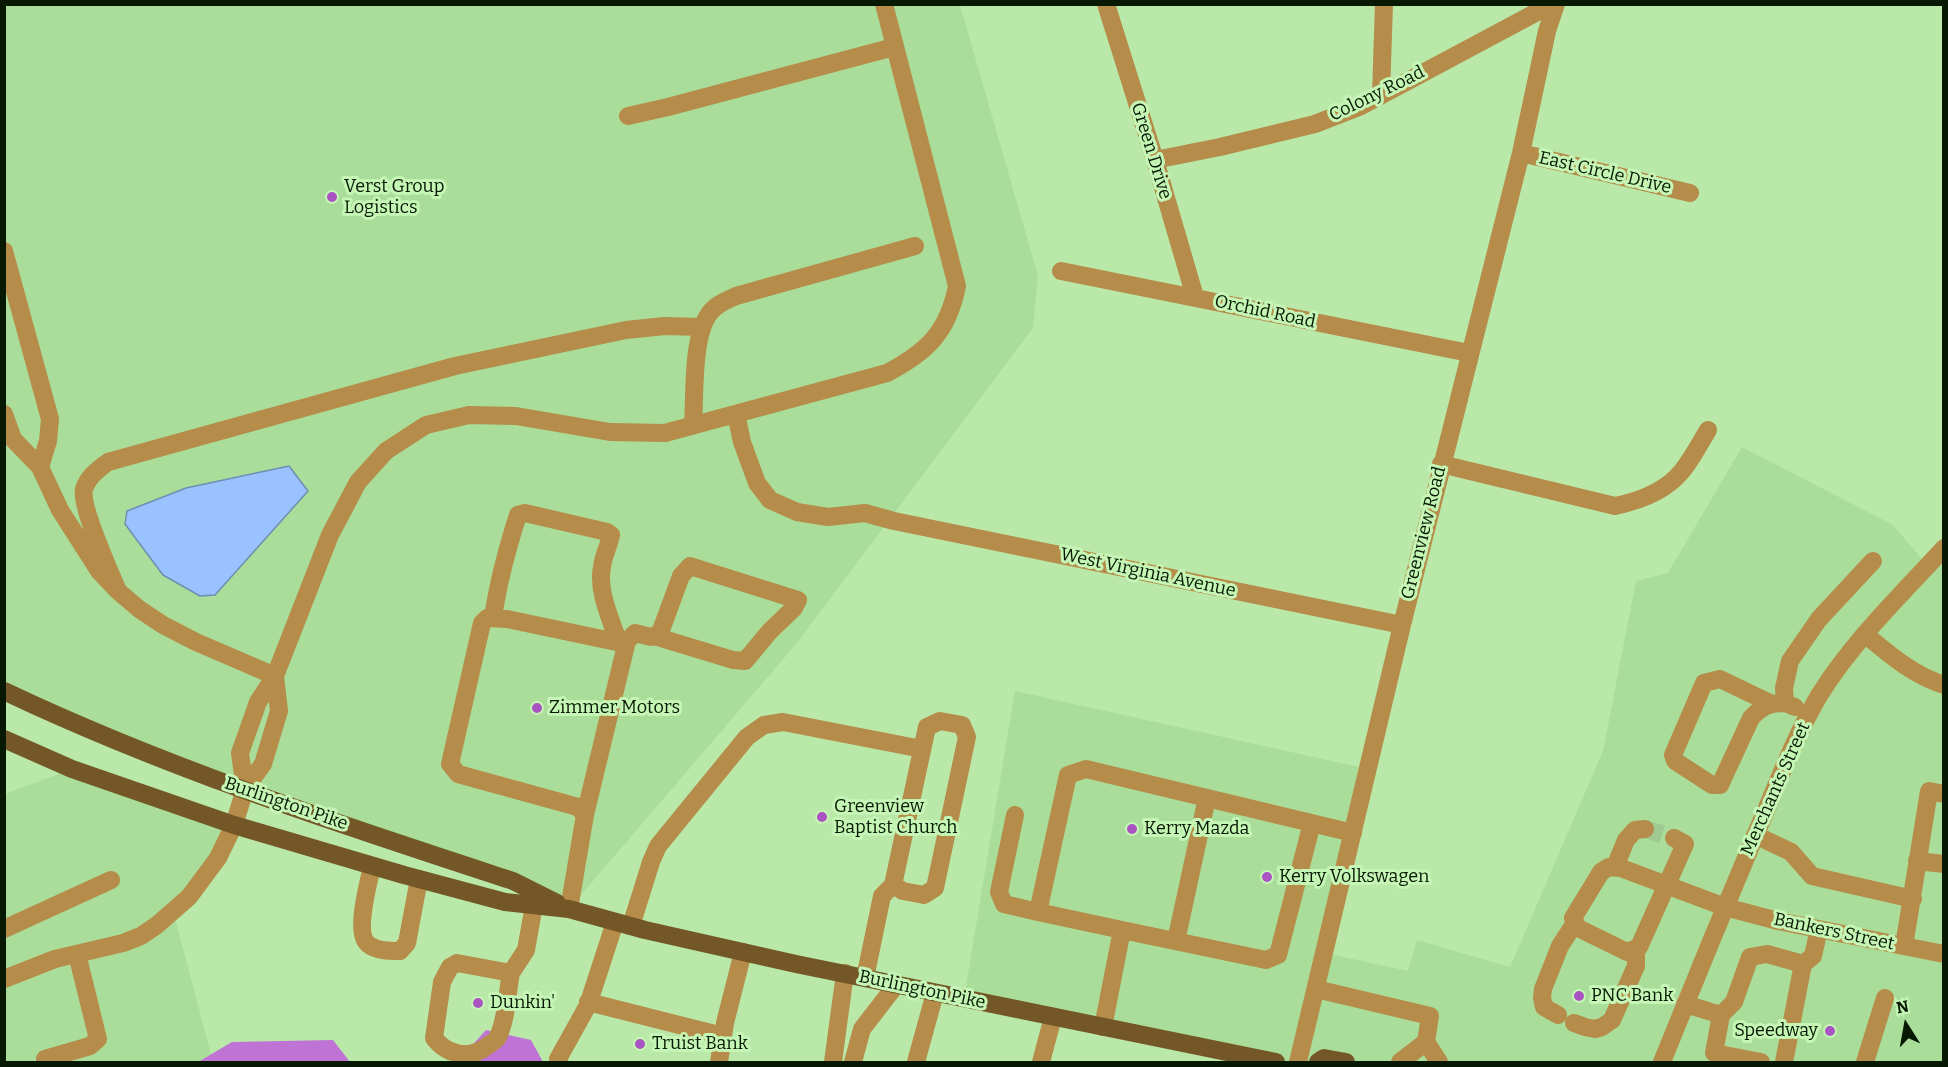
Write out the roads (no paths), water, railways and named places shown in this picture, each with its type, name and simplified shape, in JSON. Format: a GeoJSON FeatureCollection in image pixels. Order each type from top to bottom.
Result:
{"type":"FeatureCollection","features":[{"type":"Feature","properties":{"kind":"main road","name":"Burlington Pike"},"geometry":{"type":"LineString","coordinates":[[4,691],[69,722],[159,760],[513,881],[569,909]]}},
{"type":"Feature","properties":{"kind":"main road","name":"Burlington Pike"},"geometry":{"type":"LineString","coordinates":[[4,739],[72,769],[234,825],[505,902],[569,909],[743,952],[1103,1027],[1230,1058],[1276,1062]]}},
{"type":"Feature","properties":{"kind":"main road"},"geometry":{"type":"LineString","coordinates":[[1317,1062],[1324,1058],[1346,1062]]}},
{"type":"Feature","properties":{"kind":"street"},"geometry":{"type":"LineString","coordinates":[[245,789],[240,753],[258,702],[275,676],[330,535],[358,482],[386,451],[426,425],[469,415],[516,416],[610,432],[665,433],[886,373],[910,361],[930,344],[945,324],[953,305],[957,286],[884,4]]}},
{"type":"Feature","properties":{"kind":"street","name":"Green Drive"},"geometry":{"type":"LineString","coordinates":[[1106,4],[1195,297]]}},
{"type":"Feature","properties":{"kind":"street"},"geometry":{"type":"LineString","coordinates":[[1381,95],[1384,4]]}},
{"type":"Feature","properties":{"kind":"street","name":"Colony Road"},"geometry":{"type":"LineString","coordinates":[[1155,160],[1315,124],[1361,106],[1554,4]]}},
{"type":"Feature","properties":{"kind":"street","name":"Greenview Road"},"geometry":{"type":"LineString","coordinates":[[1298,1062],[1441,464],[1521,153],[1554,4]]}},
{"type":"Feature","properties":{"kind":"street"},"geometry":{"type":"LineString","coordinates":[[628,116],[894,47]]}},
{"type":"Feature","properties":{"kind":"street","name":"East Circle Drive"},"geometry":{"type":"LineString","coordinates":[[1521,153],[1690,193]]}},
{"type":"Feature","properties":{"kind":"street"},"geometry":{"type":"LineString","coordinates":[[693,425],[698,338],[708,315],[717,305],[736,296],[915,246]]}},
{"type":"Feature","properties":{"kind":"street"},"geometry":{"type":"LineString","coordinates":[[4,251],[50,419],[48,441],[40,467]]}},
{"type":"Feature","properties":{"kind":"street","name":"Orchid Road"},"geometry":{"type":"LineString","coordinates":[[1061,272],[1195,297],[1469,354]]}},
{"type":"Feature","properties":{"kind":"street"},"geometry":{"type":"LineString","coordinates":[[118,591],[94,533],[83,492],[87,481],[108,462],[455,366],[626,330],[665,326],[702,327]]}},
{"type":"Feature","properties":{"kind":"street"},"geometry":{"type":"LineString","coordinates":[[4,414],[13,439],[40,467],[60,510],[99,571],[118,591],[163,625],[275,676]]}},
{"type":"Feature","properties":{"kind":"street","name":"West Virginia Avenue"},"geometry":{"type":"LineString","coordinates":[[736,414],[742,441],[757,483],[770,500],[796,512],[828,517],[865,513],[894,521],[1402,625]]}},
{"type":"Feature","properties":{"kind":"street"},"geometry":{"type":"LineString","coordinates":[[1441,464],[1615,506],[1630,503],[1659,491],[1682,472],[1708,430]]}},
{"type":"Feature","properties":{"kind":"street"},"geometry":{"type":"LineString","coordinates":[[493,618],[498,587],[518,515],[525,513],[607,532],[611,535],[602,566],[602,585],[622,643],[585,814],[569,909]]}},
{"type":"Feature","properties":{"kind":"street","name":"Merchants Street"},"geometry":{"type":"LineString","coordinates":[[1662,1062],[1795,742],[1820,695],[1845,659],[1944,548]]}},
{"type":"Feature","properties":{"kind":"street"},"geometry":{"type":"LineString","coordinates":[[1778,703],[1790,661],[1819,619],[1873,561]]}},
{"type":"Feature","properties":{"kind":"street"},"geometry":{"type":"LineString","coordinates":[[585,814],[578,807],[458,774],[450,764],[482,623],[487,618],[507,619],[622,643],[635,633],[654,636],[733,660],[745,661],[770,631],[794,608],[798,600],[690,566],[681,576],[660,633],[654,636]]}},
{"type":"Feature","properties":{"kind":"street"},"geometry":{"type":"LineString","coordinates":[[1866,635],[1905,667],[1936,683],[1944,669]]}},
{"type":"Feature","properties":{"kind":"street"},"geometry":{"type":"LineString","coordinates":[[4,979],[55,959],[123,943],[141,936],[189,897],[218,858],[234,825],[245,789],[263,764],[279,711],[275,676]]}},
{"type":"Feature","properties":{"kind":"street"},"geometry":{"type":"LineString","coordinates":[[1778,703],[1759,709],[1751,718],[1720,785],[1712,785],[1675,761],[1673,755],[1704,683],[1720,679],[1810,714]]}},
{"type":"Feature","properties":{"kind":"street"},"geometry":{"type":"LineString","coordinates":[[865,978],[882,896],[893,885],[927,727],[940,721],[962,725],[967,737],[935,888],[924,895],[903,891],[893,885]]}},
{"type":"Feature","properties":{"kind":"street"},"geometry":{"type":"LineString","coordinates":[[559,1062],[558,1059],[588,1002],[658,846],[747,737],[764,725],[783,722],[922,749]]}},
{"type":"Feature","properties":{"kind":"street"},"geometry":{"type":"LineString","coordinates":[[1038,912],[1068,776],[1086,770],[1353,833]]}},
{"type":"Feature","properties":{"kind":"street"},"geometry":{"type":"LineString","coordinates":[[1904,946],[1929,791],[1944,794]]}},
{"type":"Feature","properties":{"kind":"street"},"geometry":{"type":"LineString","coordinates":[[1176,941],[1207,798]]}},
{"type":"Feature","properties":{"kind":"street"},"geometry":{"type":"LineString","coordinates":[[1015,815],[999,892],[1004,904],[1266,960],[1278,955],[1312,823]]}},
{"type":"Feature","properties":{"kind":"street"},"geometry":{"type":"LineString","coordinates":[[1645,828],[1635,830],[1626,840],[1615,867],[1609,867],[1601,872],[1573,918],[1578,928],[1628,952],[1639,947],[1685,844],[1674,838]]}},
{"type":"Feature","properties":{"kind":"street"},"geometry":{"type":"LineString","coordinates":[[1755,835],[1791,852],[1812,876],[1913,899]]}},
{"type":"Feature","properties":{"kind":"street"},"geometry":{"type":"LineString","coordinates":[[1917,861],[1944,864]]}},
{"type":"Feature","properties":{"kind":"street"},"geometry":{"type":"LineString","coordinates":[[372,866],[361,925],[362,937],[368,945],[385,951],[400,951],[407,943],[419,879]]}},
{"type":"Feature","properties":{"kind":"street","name":"Bankers Street"},"geometry":{"type":"LineString","coordinates":[[1615,867],[1725,907],[1944,954]]}},
{"type":"Feature","properties":{"kind":"street"},"geometry":{"type":"LineString","coordinates":[[4,929],[111,880]]}},
{"type":"Feature","properties":{"kind":"street"},"geometry":{"type":"LineString","coordinates":[[511,973],[457,963],[450,967],[442,982],[434,1038],[439,1045],[451,1052],[465,1055],[483,1049],[497,1039],[511,973],[526,950],[534,905]]}},
{"type":"Feature","properties":{"kind":"street"},"geometry":{"type":"LineString","coordinates":[[1575,923],[1560,946],[1542,993],[1544,1007],[1566,1019],[1589,1029],[1602,1027],[1612,1020],[1636,966],[1634,949]]}},
{"type":"Feature","properties":{"kind":"street"},"geometry":{"type":"LineString","coordinates":[[1784,1062],[1803,964],[1813,956],[1819,929]]}},
{"type":"Feature","properties":{"kind":"street"},"geometry":{"type":"LineString","coordinates":[[1103,1027],[1122,930]]}},
{"type":"Feature","properties":{"kind":"street"},"geometry":{"type":"LineString","coordinates":[[719,1062],[743,952]]}},
{"type":"Feature","properties":{"kind":"street"},"geometry":{"type":"LineString","coordinates":[[45,1059],[90,1046],[98,1039],[77,954]]}},
{"type":"Feature","properties":{"kind":"street"},"geometry":{"type":"LineString","coordinates":[[1761,1062],[1714,1053],[1721,1015],[1734,1002],[1750,957],[1767,954],[1803,964]]}},
{"type":"Feature","properties":{"kind":"street"},"geometry":{"type":"LineString","coordinates":[[833,1062],[845,973]]}},
{"type":"Feature","properties":{"kind":"street"},"geometry":{"type":"LineString","coordinates":[[853,1062],[862,1029],[896,985]]}},
{"type":"Feature","properties":{"kind":"street"},"geometry":{"type":"LineString","coordinates":[[1316,989],[1430,1016],[1426,1042],[1439,1062]]}},
{"type":"Feature","properties":{"kind":"street"},"geometry":{"type":"LineString","coordinates":[[916,1062],[935,993]]}},
{"type":"Feature","properties":{"kind":"street"},"geometry":{"type":"LineString","coordinates":[[1865,1062],[1885,998]]}},
{"type":"Feature","properties":{"kind":"street"},"geometry":{"type":"LineString","coordinates":[[588,1002],[723,1036]]}},
{"type":"Feature","properties":{"kind":"street"},"geometry":{"type":"LineString","coordinates":[[1685,1004],[1721,1015]]}},
{"type":"Feature","properties":{"kind":"street"},"geometry":{"type":"LineString","coordinates":[[1041,1062],[1053,1017]]}},
{"type":"Feature","properties":{"kind":"street"},"geometry":{"type":"LineString","coordinates":[[1400,1062],[1426,1042]]}},
{"type":"Feature","properties":{"kind":"water"},"geometry":{"type":"Polygon","coordinates":[[[289,466],[308,491],[215,595],[200,596],[163,575],[125,524],[127,511],[186,488],[289,466]]]}},
{"type":"Feature","properties":{"kind":"tunnel"},"geometry":{"type":"LineString","coordinates":[[1645,829],[1674,838]]}},
{"type":"Feature","properties":{"kind":"place","name":"Verst Group Logistics"},"geometry":{"type":"Point","coordinates":[332,197]}},
{"type":"Feature","properties":{"kind":"place","name":"Zimmer Motors"},"geometry":{"type":"Point","coordinates":[537,708]}},
{"type":"Feature","properties":{"kind":"place","name":"Greenview Baptist Church"},"geometry":{"type":"Point","coordinates":[822,817]}},
{"type":"Feature","properties":{"kind":"place","name":"Kerry Mazda"},"geometry":{"type":"Point","coordinates":[1132,829]}},
{"type":"Feature","properties":{"kind":"place","name":"Kerry Volkswagen"},"geometry":{"type":"Point","coordinates":[1267,877]}},
{"type":"Feature","properties":{"kind":"place","name":"PNC Bank"},"geometry":{"type":"Point","coordinates":[1579,996]}},
{"type":"Feature","properties":{"kind":"place","name":"Dunkin'"},"geometry":{"type":"Point","coordinates":[478,1003]}},
{"type":"Feature","properties":{"kind":"place","name":"Speedway"},"geometry":{"type":"Point","coordinates":[1830,1031]}},
{"type":"Feature","properties":{"kind":"place","name":"Truist Bank"},"geometry":{"type":"Point","coordinates":[640,1044]}}]}
